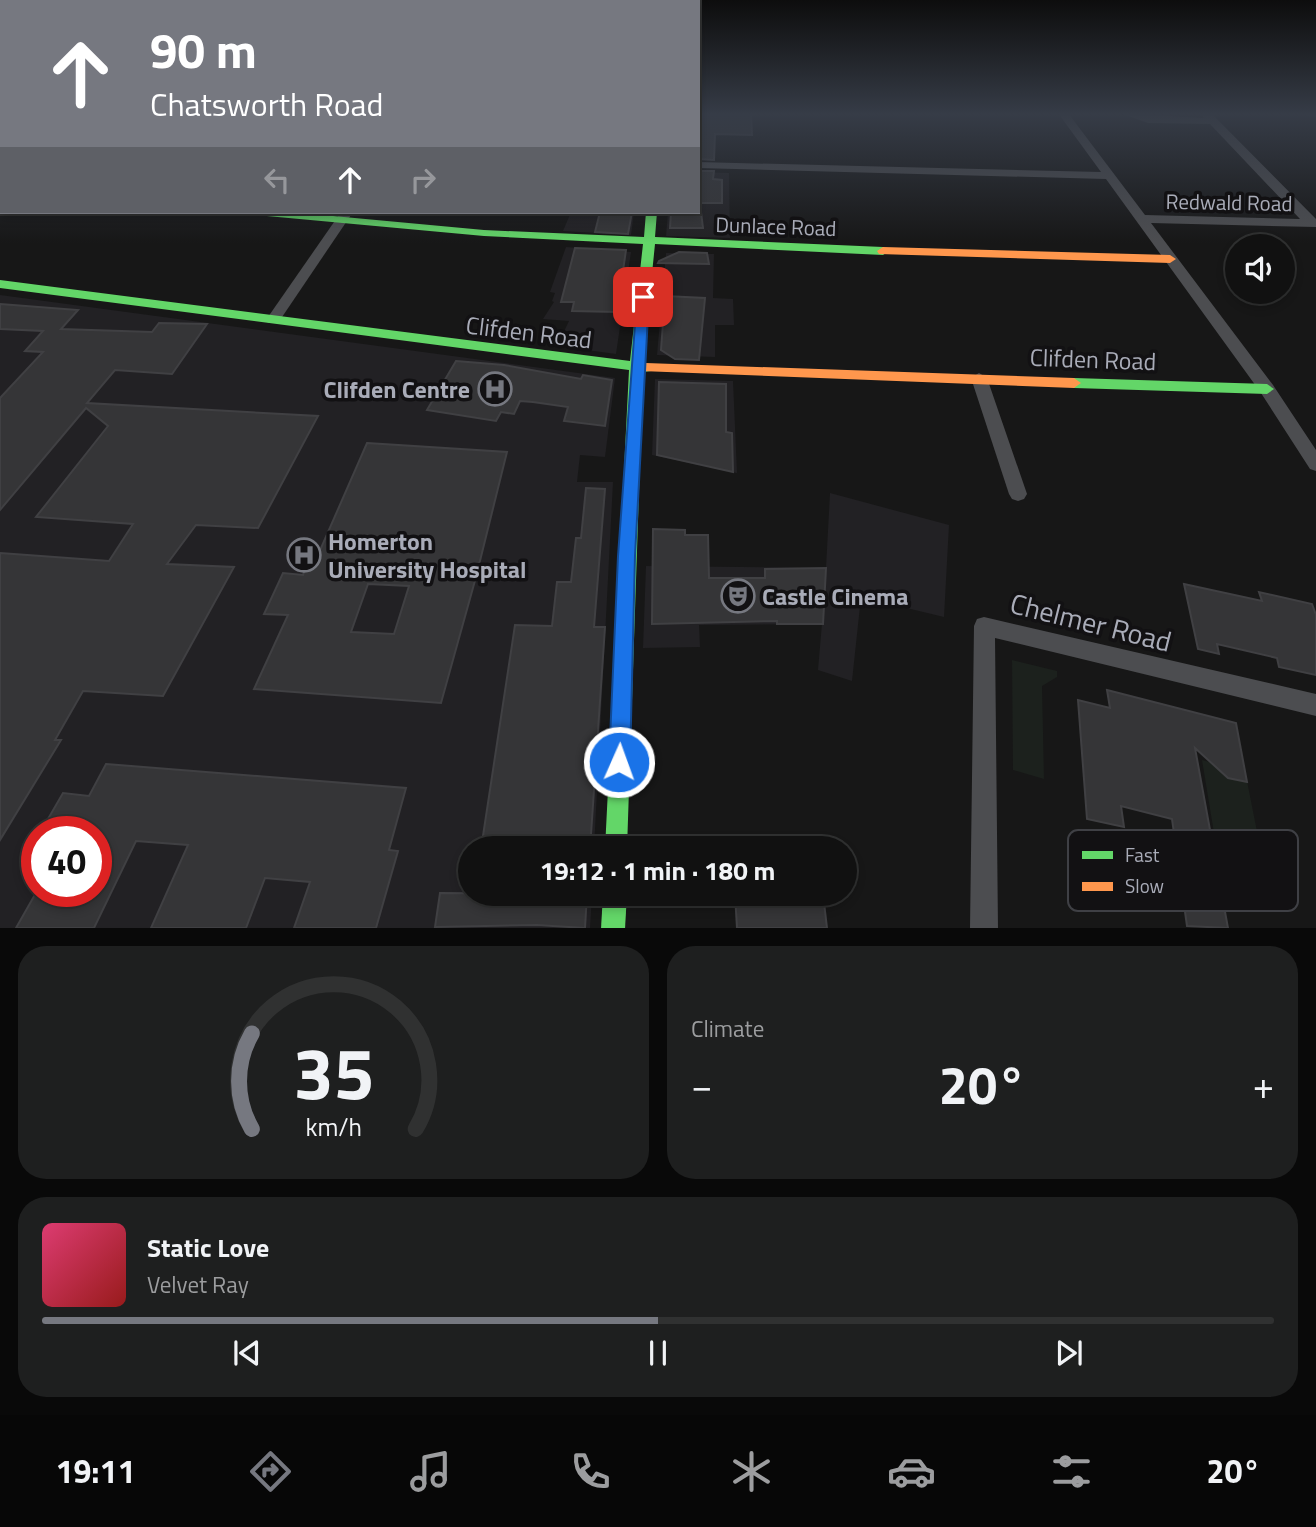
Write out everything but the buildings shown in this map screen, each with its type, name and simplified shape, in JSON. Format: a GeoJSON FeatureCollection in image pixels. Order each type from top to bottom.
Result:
{"type":"FeatureCollection","features":[{"type":"Feature","properties":{"kind":"street"},"geometry":{"type":"LineString","coordinates":[[1095,156],[1266,388],[1316,464]]}},
{"type":"Feature","properties":{"kind":"street"},"geometry":{"type":"LineString","coordinates":[[1247,156],[1314,223]]}},
{"type":"Feature","properties":{"kind":"street"},"geometry":{"type":"LineString","coordinates":[[700,165],[1109,176]]}},
{"type":"Feature","properties":{"kind":"street","name":"Dunlace Road"},"geometry":{"type":"LineString","coordinates":[[300,214],[648,244],[1170,258]]}},
{"type":"Feature","properties":{"kind":"street"},"geometry":{"type":"LineString","coordinates":[[617,836],[636,368],[652,214]]}},
{"type":"Feature","properties":{"kind":"street"},"geometry":{"type":"LineString","coordinates":[[273,320],[344,216]]}},
{"type":"Feature","properties":{"kind":"street","name":"Redwald Road"},"geometry":{"type":"LineString","coordinates":[[1141,219],[1314,223]]}},
{"type":"Feature","properties":{"kind":"street","name":"Clifden Road"},"geometry":{"type":"LineString","coordinates":[[0,284],[636,368],[1266,388]]}},
{"type":"Feature","properties":{"kind":"street"},"geometry":{"type":"LineString","coordinates":[[979,378],[1018,494]]}},
{"type":"Feature","properties":{"kind":"street","name":"Chelmer Road"},"geometry":{"type":"LineString","coordinates":[[984,928],[984,626],[1316,705]]}},
{"type":"Feature","properties":{"kind":"street"},"geometry":{"type":"LineString","coordinates":[[613,928],[614,906]]}},
{"type":"Feature","properties":{"kind":"shaded area"},"geometry":{"type":"Polygon","coordinates":[[[700,172],[729,173],[730,238],[666,236],[668,214],[700,214],[700,172]]]}},
{"type":"Feature","properties":{"kind":"shaded area"},"geometry":{"type":"Polygon","coordinates":[[[570,214],[634,214],[631,235],[563,231],[570,214]]]}},
{"type":"Feature","properties":{"kind":"shaded area"},"geometry":{"type":"Polygon","coordinates":[[[566,247],[631,252],[616,354],[557,346],[569,321],[543,319],[554,302],[555,293],[550,292],[566,247]]]}},
{"type":"Feature","properties":{"kind":"shaded area"},"geometry":{"type":"Polygon","coordinates":[[[666,253],[714,254],[713,298],[733,299],[734,325],[715,325],[715,357],[657,355],[666,253]]]}},
{"type":"Feature","properties":{"kind":"shaded area","name":"Homerton University Hospital"},"geometry":{"type":"Polygon","coordinates":[[[0,295],[615,378],[605,457],[580,455],[577,482],[613,482],[595,836],[458,836],[458,906],[591,906],[590,928],[0,928],[0,295]]]}},
{"type":"Feature","properties":{"kind":"shaded area"},"geometry":{"type":"Polygon","coordinates":[[[655,379],[733,381],[737,473],[652,455],[655,379]]]}},
{"type":"Feature","properties":{"kind":"shaded area"},"geometry":{"type":"Polygon","coordinates":[[[830,493],[949,525],[944,617],[861,597],[852,681],[818,670],[822,624],[699,625],[700,647],[643,648],[646,566],[826,568],[830,493]]]}},
{"type":"Feature","properties":{"kind":"shaded area"},"geometry":{"type":"Polygon","coordinates":[[[1012,660],[1057,671],[1057,677],[1042,686],[1044,779],[1013,770],[1012,660]]]}},
{"type":"Feature","properties":{"kind":"shaded area"},"geometry":{"type":"Polygon","coordinates":[[[1202,760],[1217,764],[1222,773],[1231,778],[1239,780],[1246,776],[1257,830],[1214,830],[1202,760]]]}},
{"type":"Feature","properties":{"kind":"traffic: fast"},"geometry":{"type":"LineString","coordinates":[[278,214],[484,233],[883,251]]}},
{"type":"Feature","properties":{"kind":"traffic: fast"},"geometry":{"type":"LineString","coordinates":[[617,836],[636,368],[652,214]]}},
{"type":"Feature","properties":{"kind":"traffic: fast"},"geometry":{"type":"LineString","coordinates":[[0,284],[646,368]]}},
{"type":"Feature","properties":{"kind":"traffic: fast"},"geometry":{"type":"LineString","coordinates":[[1074,383],[1267,389]]}},
{"type":"Feature","properties":{"kind":"traffic: fast"},"geometry":{"type":"LineString","coordinates":[[613,928],[614,906]]}},
{"type":"Feature","properties":{"kind":"traffic: slow"},"geometry":{"type":"LineString","coordinates":[[883,251],[1170,259]]}},
{"type":"Feature","properties":{"kind":"traffic: slow"},"geometry":{"type":"LineString","coordinates":[[646,368],[1074,383]]}},
{"type":"Feature","properties":{"kind":"place","name":"Clifden Centre"},"geometry":{"type":"Point","coordinates":[495,389]}},
{"type":"Feature","properties":{"kind":"place","name":"Homerton University Hospital"},"geometry":{"type":"Point","coordinates":[304,555]}},
{"type":"Feature","properties":{"kind":"place","name":"Castle Cinema"},"geometry":{"type":"Point","coordinates":[738,596]}},
{"type":"Feature","properties":{"kind":"route"},"geometry":{"type":"LineString","coordinates":[[619,762],[626,556],[636,368],[643,297]]}}]}
